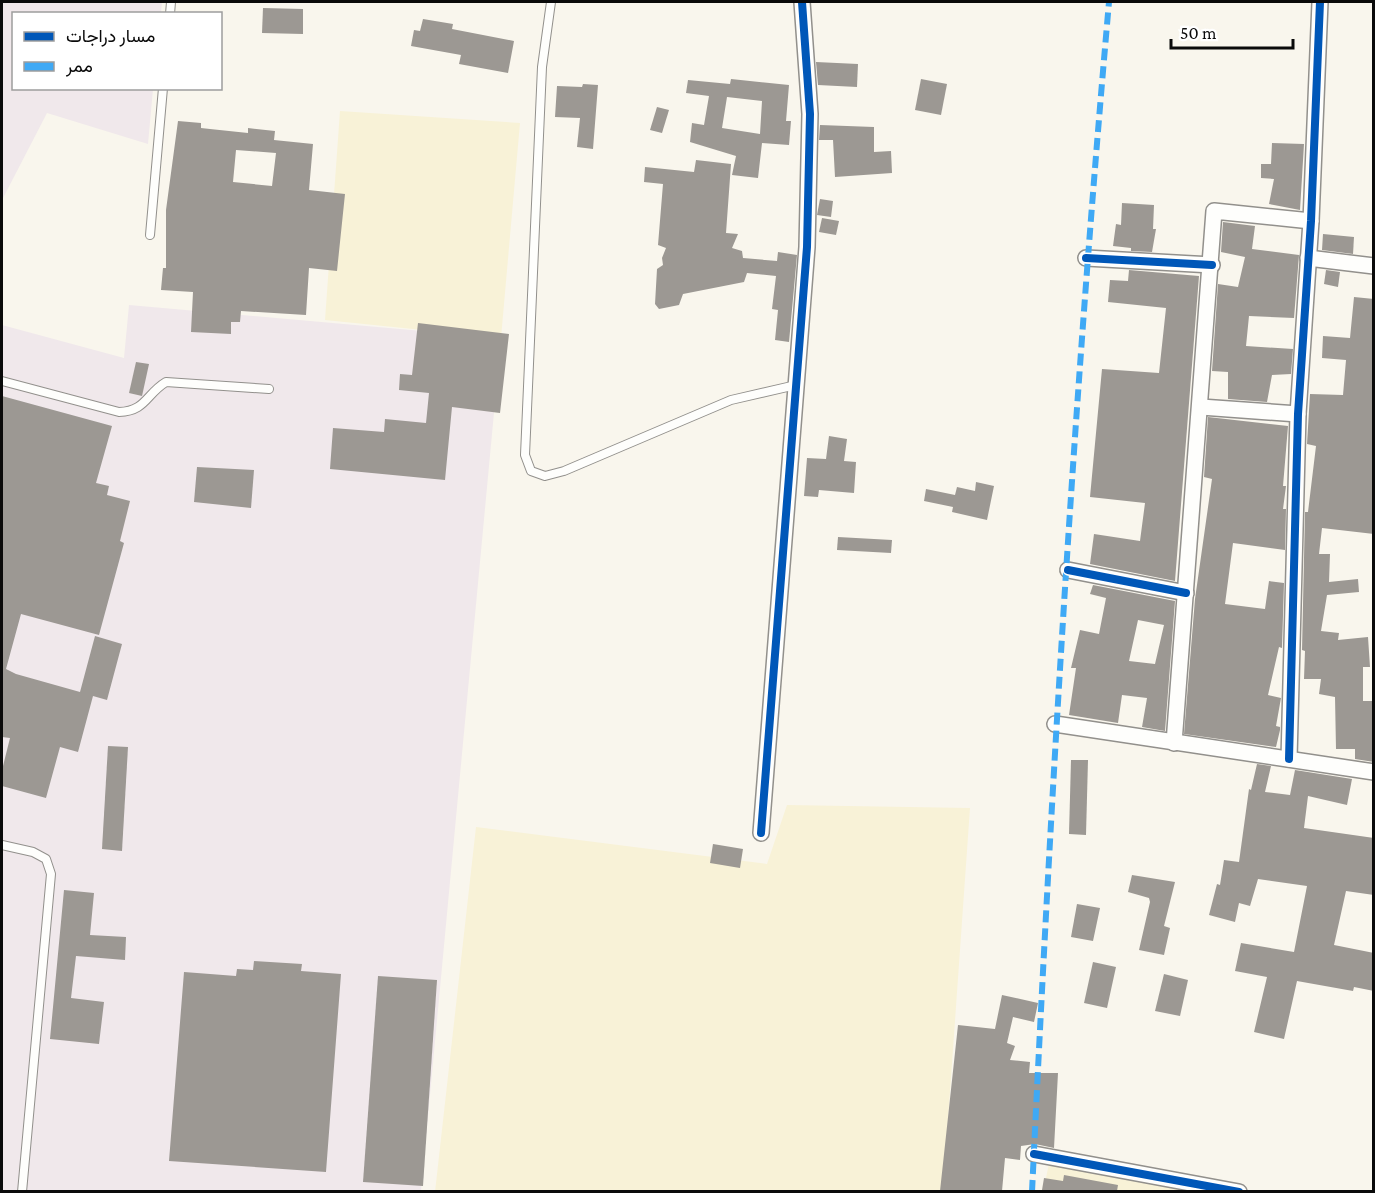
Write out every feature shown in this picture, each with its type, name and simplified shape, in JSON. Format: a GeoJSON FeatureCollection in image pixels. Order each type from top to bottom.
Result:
{"type":"FeatureCollection","features":[{"type":"Feature","properties":{"kind":"street"},"geometry":{"type":"LineString","coordinates":[[761,833],[807,247],[810,125],[802,2]]}},
{"type":"Feature","properties":{"kind":"street"},"geometry":{"type":"LineString","coordinates":[[1289,759],[1298,414],[1311,221],[1320,2]]}},
{"type":"Feature","properties":{"kind":"street"},"geometry":{"type":"LineString","coordinates":[[1174,743],[1212,265],[1214,211],[1311,221]]}},
{"type":"Feature","properties":{"kind":"street"},"geometry":{"type":"LineString","coordinates":[[1086,258],[1212,265]]}},
{"type":"Feature","properties":{"kind":"street"},"geometry":{"type":"LineString","coordinates":[[1308,258],[1374,266]]}},
{"type":"Feature","properties":{"kind":"street"},"geometry":{"type":"LineString","coordinates":[[1201,407],[1298,414]]}},
{"type":"Feature","properties":{"kind":"street"},"geometry":{"type":"LineString","coordinates":[[1068,570],[1186,593]]}},
{"type":"Feature","properties":{"kind":"street"},"geometry":{"type":"LineString","coordinates":[[1055,724],[1374,772]]}},
{"type":"Feature","properties":{"kind":"street"},"geometry":{"type":"LineString","coordinates":[[1034,1154],[1239,1191]]}},
{"type":"Feature","properties":{"kind":"lane"},"geometry":{"type":"LineString","coordinates":[[550,2],[542,67],[525,455],[531,471],[545,476],[564,471],[731,400],[796,385]]}},
{"type":"Feature","properties":{"kind":"lane"},"geometry":{"type":"LineString","coordinates":[[150,235],[163,90]]}},
{"type":"Feature","properties":{"kind":"lane"},"geometry":{"type":"LineString","coordinates":[[2,381],[119,412],[134,412],[145,403],[155,389],[166,382],[269,389]]}},
{"type":"Feature","properties":{"kind":"lane"},"geometry":{"type":"LineString","coordinates":[[2,845],[33,852],[46,859],[51,874],[22,1191]]}},
{"type":"Feature","properties":{"kind":"shaded area"},"geometry":{"type":"Polygon","coordinates":[[[2,2],[162,2],[161,12],[12,12],[12,90],[153,90],[148,144],[47,113],[2,200],[2,2]]]}},
{"type":"Feature","properties":{"kind":"shaded area"},"geometry":{"type":"Polygon","coordinates":[[[340,111],[520,123],[501,338],[325,320],[340,111]]]}},
{"type":"Feature","properties":{"kind":"shaded area"},"geometry":{"type":"Polygon","coordinates":[[[129,305],[501,338],[421,1191],[2,1191],[2,325],[124,358],[129,305]]]}},
{"type":"Feature","properties":{"kind":"shaded area"},"geometry":{"type":"Polygon","coordinates":[[[787,805],[970,808],[943,1191],[435,1192],[476,827],[767,864],[787,805]]]}},
{"type":"Feature","properties":{"kind":"shaded area"},"geometry":{"type":"Polygon","coordinates":[[[1050,1159],[1203,1192],[1043,1192],[1050,1159]]]}},
{"type":"Feature","properties":{"kind":"building"},"geometry":{"type":"Polygon","coordinates":[[[263,8],[303,9],[303,34],[262,33],[263,8]]]}},
{"type":"Feature","properties":{"kind":"building"},"geometry":{"type":"Polygon","coordinates":[[[423,19],[453,24],[452,29],[514,41],[508,73],[459,64],[461,55],[411,46],[414,30],[420,31],[423,19]]]}},
{"type":"Feature","properties":{"kind":"building"},"geometry":{"type":"Polygon","coordinates":[[[816,62],[858,64],[857,87],[818,85],[816,62]]]}},
{"type":"Feature","properties":{"kind":"building"},"geometry":{"type":"Polygon","coordinates":[[[731,79],[789,85],[786,121],[791,121],[789,145],[762,143],[758,178],[732,175],[736,156],[690,142],[692,123],[704,125],[709,96],[686,93],[688,80],[730,84],[731,79]],[[727,97],[722,128],[760,134],[762,101],[727,97]]]}},
{"type":"Feature","properties":{"kind":"building"},"geometry":{"type":"Polygon","coordinates":[[[921,79],[947,84],[941,115],[915,110],[921,79]]]}},
{"type":"Feature","properties":{"kind":"building"},"geometry":{"type":"Polygon","coordinates":[[[583,84],[598,85],[593,149],[577,147],[580,118],[555,117],[557,86],[582,87],[583,84]]]}},
{"type":"Feature","properties":{"kind":"building"},"geometry":{"type":"Polygon","coordinates":[[[657,107],[669,110],[662,133],[650,130],[657,107]]]}},
{"type":"Feature","properties":{"kind":"building"},"geometry":{"type":"Polygon","coordinates":[[[178,121],[201,123],[201,128],[248,133],[248,128],[275,131],[274,140],[313,144],[309,190],[345,194],[337,271],[309,268],[306,315],[241,311],[240,322],[231,322],[231,334],[191,332],[193,292],[161,290],[163,268],[166,268],[166,210],[178,121]],[[236,150],[233,182],[272,186],[276,153],[236,150]]]}},
{"type":"Feature","properties":{"kind":"building"},"geometry":{"type":"Polygon","coordinates":[[[820,125],[874,127],[874,152],[891,151],[892,173],[835,177],[833,140],[819,140],[820,125]]]}},
{"type":"Feature","properties":{"kind":"building"},"geometry":{"type":"Polygon","coordinates":[[[1272,143],[1304,144],[1300,210],[1269,204],[1274,179],[1261,178],[1261,164],[1271,164],[1272,143]]]}},
{"type":"Feature","properties":{"kind":"building"},"geometry":{"type":"Polygon","coordinates":[[[696,160],[731,164],[726,233],[738,234],[732,248],[742,251],[743,258],[777,261],[778,252],[797,255],[789,342],[775,340],[778,310],[772,309],[776,276],[747,273],[744,282],[683,294],[679,305],[659,309],[655,304],[657,269],[663,265],[662,258],[666,248],[658,245],[663,184],[644,182],[645,167],[694,172],[696,160]]]}},
{"type":"Feature","properties":{"kind":"building"},"geometry":{"type":"Polygon","coordinates":[[[820,199],[833,201],[831,217],[817,215],[820,199]]]}},
{"type":"Feature","properties":{"kind":"building"},"geometry":{"type":"Polygon","coordinates":[[[1122,203],[1154,205],[1153,229],[1156,229],[1152,252],[1131,251],[1131,248],[1113,246],[1116,224],[1121,225],[1122,203]]]}},
{"type":"Feature","properties":{"kind":"building"},"geometry":{"type":"Polygon","coordinates":[[[822,218],[839,221],[836,235],[819,232],[822,218]]]}},
{"type":"Feature","properties":{"kind":"building"},"geometry":{"type":"Polygon","coordinates":[[[1223,222],[1255,226],[1252,249],[1299,255],[1294,318],[1249,316],[1246,346],[1293,349],[1291,374],[1272,375],[1267,402],[1228,399],[1228,372],[1212,371],[1218,284],[1238,287],[1245,257],[1221,252],[1223,222]]]}},
{"type":"Feature","properties":{"kind":"building"},"geometry":{"type":"Polygon","coordinates":[[[1323,234],[1354,237],[1353,254],[1322,250],[1323,234]]]}},
{"type":"Feature","properties":{"kind":"building"},"geometry":{"type":"Polygon","coordinates":[[[1129,270],[1199,276],[1175,581],[1090,564],[1094,534],[1140,541],[1145,503],[1090,497],[1102,369],[1159,373],[1166,308],[1108,302],[1110,280],[1128,281],[1129,270]]]}},
{"type":"Feature","properties":{"kind":"building"},"geometry":{"type":"Polygon","coordinates":[[[1326,270],[1340,272],[1338,287],[1324,284],[1326,270]]]}},
{"type":"Feature","properties":{"kind":"building"},"geometry":{"type":"Polygon","coordinates":[[[1354,297],[1374,299],[1374,534],[1322,528],[1319,554],[1330,554],[1329,582],[1358,579],[1359,592],[1327,595],[1321,631],[1339,633],[1338,640],[1368,637],[1370,667],[1363,667],[1363,701],[1374,701],[1374,762],[1355,759],[1355,749],[1336,749],[1335,697],[1319,694],[1321,679],[1304,679],[1305,651],[1302,650],[1305,512],[1308,512],[1316,446],[1307,444],[1310,394],[1343,395],[1346,360],[1322,358],[1323,336],[1350,338],[1354,297]]]}},
{"type":"Feature","properties":{"kind":"building"},"geometry":{"type":"Polygon","coordinates":[[[418,323],[509,334],[500,413],[452,407],[445,480],[330,469],[333,428],[384,432],[385,419],[426,423],[429,393],[399,390],[400,374],[412,375],[418,323]]]}},
{"type":"Feature","properties":{"kind":"building"},"geometry":{"type":"Polygon","coordinates":[[[136,362],[149,364],[142,396],[129,393],[136,362]]]}},
{"type":"Feature","properties":{"kind":"building"},"geometry":{"type":"Polygon","coordinates":[[[2,396],[112,426],[96,483],[109,486],[107,495],[130,501],[120,541],[124,543],[99,635],[21,614],[6,669],[16,674],[80,692],[95,636],[122,644],[107,700],[93,696],[78,752],[60,747],[46,798],[2,786],[2,770],[10,738],[2,737],[2,396]]]}},
{"type":"Feature","properties":{"kind":"building"},"geometry":{"type":"Polygon","coordinates":[[[1208,417],[1288,426],[1283,486],[1286,486],[1283,509],[1286,509],[1285,550],[1233,543],[1225,604],[1265,609],[1269,581],[1284,583],[1282,648],[1279,647],[1268,695],[1281,698],[1276,726],[1280,727],[1280,730],[1276,747],[1184,734],[1195,599],[1212,479],[1204,477],[1208,417]]]}},
{"type":"Feature","properties":{"kind":"building"},"geometry":{"type":"Polygon","coordinates":[[[829,436],[847,439],[844,461],[856,462],[854,493],[819,490],[818,497],[804,496],[807,458],[826,459],[829,436]]]}},
{"type":"Feature","properties":{"kind":"building"},"geometry":{"type":"Polygon","coordinates":[[[197,467],[254,470],[251,508],[194,502],[197,467]]]}},
{"type":"Feature","properties":{"kind":"building"},"geometry":{"type":"Polygon","coordinates":[[[976,482],[994,486],[987,520],[952,512],[953,507],[924,501],[926,489],[955,495],[957,487],[975,491],[976,482]]]}},
{"type":"Feature","properties":{"kind":"building"},"geometry":{"type":"Polygon","coordinates":[[[838,537],[892,540],[891,553],[837,550],[838,537]]]}},
{"type":"Feature","properties":{"kind":"building"},"geometry":{"type":"Polygon","coordinates":[[[1093,585],[1175,601],[1165,731],[1142,727],[1147,698],[1122,695],[1118,723],[1069,715],[1076,668],[1071,668],[1080,630],[1099,634],[1106,598],[1090,594],[1093,585]],[[1138,620],[1129,661],[1155,664],[1164,625],[1138,620]]]}},
{"type":"Feature","properties":{"kind":"building"},"geometry":{"type":"Polygon","coordinates":[[[108,746],[128,747],[122,851],[102,849],[108,746]]]}},
{"type":"Feature","properties":{"kind":"building"},"geometry":{"type":"Polygon","coordinates":[[[1071,760],[1088,760],[1086,835],[1069,834],[1071,760]]]}},
{"type":"Feature","properties":{"kind":"building"},"geometry":{"type":"Polygon","coordinates":[[[1257,764],[1271,766],[1265,792],[1290,795],[1295,770],[1352,779],[1347,805],[1308,796],[1304,828],[1374,838],[1374,895],[1346,891],[1334,945],[1374,953],[1374,991],[1354,987],[1353,991],[1297,981],[1284,1039],[1254,1032],[1267,977],[1235,971],[1241,943],[1294,952],[1307,886],[1258,879],[1250,906],[1239,903],[1235,922],[1209,915],[1217,884],[1220,885],[1224,860],[1239,862],[1249,789],[1251,790],[1257,764]]]}},
{"type":"Feature","properties":{"kind":"building"},"geometry":{"type":"Polygon","coordinates":[[[713,844],[743,849],[740,868],[710,863],[713,844]]]}},
{"type":"Feature","properties":{"kind":"building"},"geometry":{"type":"Polygon","coordinates":[[[1132,875],[1175,882],[1164,926],[1170,928],[1164,955],[1139,950],[1150,902],[1149,898],[1128,892],[1132,875]]]}},
{"type":"Feature","properties":{"kind":"building"},"geometry":{"type":"Polygon","coordinates":[[[64,890],[94,893],[90,935],[126,937],[125,960],[76,956],[71,998],[104,1002],[99,1044],[50,1039],[64,890]]]}},
{"type":"Feature","properties":{"kind":"building"},"geometry":{"type":"Polygon","coordinates":[[[1077,904],[1100,908],[1093,941],[1071,937],[1077,904]]]}},
{"type":"Feature","properties":{"kind":"building"},"geometry":{"type":"Polygon","coordinates":[[[254,961],[302,964],[301,971],[341,974],[326,1172],[169,1161],[184,972],[236,976],[237,969],[253,970],[254,961]]]}},
{"type":"Feature","properties":{"kind":"building"},"geometry":{"type":"Polygon","coordinates":[[[1093,962],[1116,967],[1107,1008],[1084,1003],[1093,962]]]}},
{"type":"Feature","properties":{"kind":"building"},"geometry":{"type":"Polygon","coordinates":[[[1164,974],[1188,980],[1180,1016],[1155,1011],[1164,974]]]}},
{"type":"Feature","properties":{"kind":"building"},"geometry":{"type":"Polygon","coordinates":[[[378,976],[437,980],[423,1186],[363,1182],[378,976]]]}},
{"type":"Feature","properties":{"kind":"building"},"geometry":{"type":"Polygon","coordinates":[[[1002,995],[1038,1003],[1034,1022],[1013,1017],[1007,1043],[1015,1046],[1010,1060],[1030,1062],[1029,1073],[1058,1073],[1054,1148],[1035,1144],[1021,1146],[1020,1160],[1005,1158],[1002,1191],[940,1191],[958,1025],[995,1029],[1002,995]]]}},
{"type":"Feature","properties":{"kind":"building"},"geometry":{"type":"Polygon","coordinates":[[[1064,1175],[1118,1185],[1117,1191],[1042,1190],[1044,1178],[1063,1181],[1064,1175]]]}},
{"type":"Feature","properties":{"kind":"marked path"},"geometry":{"type":"LineString","coordinates":[[1032,1192],[1064,596],[1109,2]]}},
{"type":"Feature","properties":{"kind":"cycle path"},"geometry":{"type":"LineString","coordinates":[[761,833],[807,247],[810,114],[802,2]]}},
{"type":"Feature","properties":{"kind":"cycle path"},"geometry":{"type":"LineString","coordinates":[[1289,759],[1298,414],[1311,221],[1320,2]]}},
{"type":"Feature","properties":{"kind":"cycle path"},"geometry":{"type":"LineString","coordinates":[[1086,258],[1212,265]]}},
{"type":"Feature","properties":{"kind":"cycle path"},"geometry":{"type":"LineString","coordinates":[[1068,570],[1186,593]]}},
{"type":"Feature","properties":{"kind":"cycle path"},"geometry":{"type":"LineString","coordinates":[[1034,1154],[1239,1192]]}}]}
